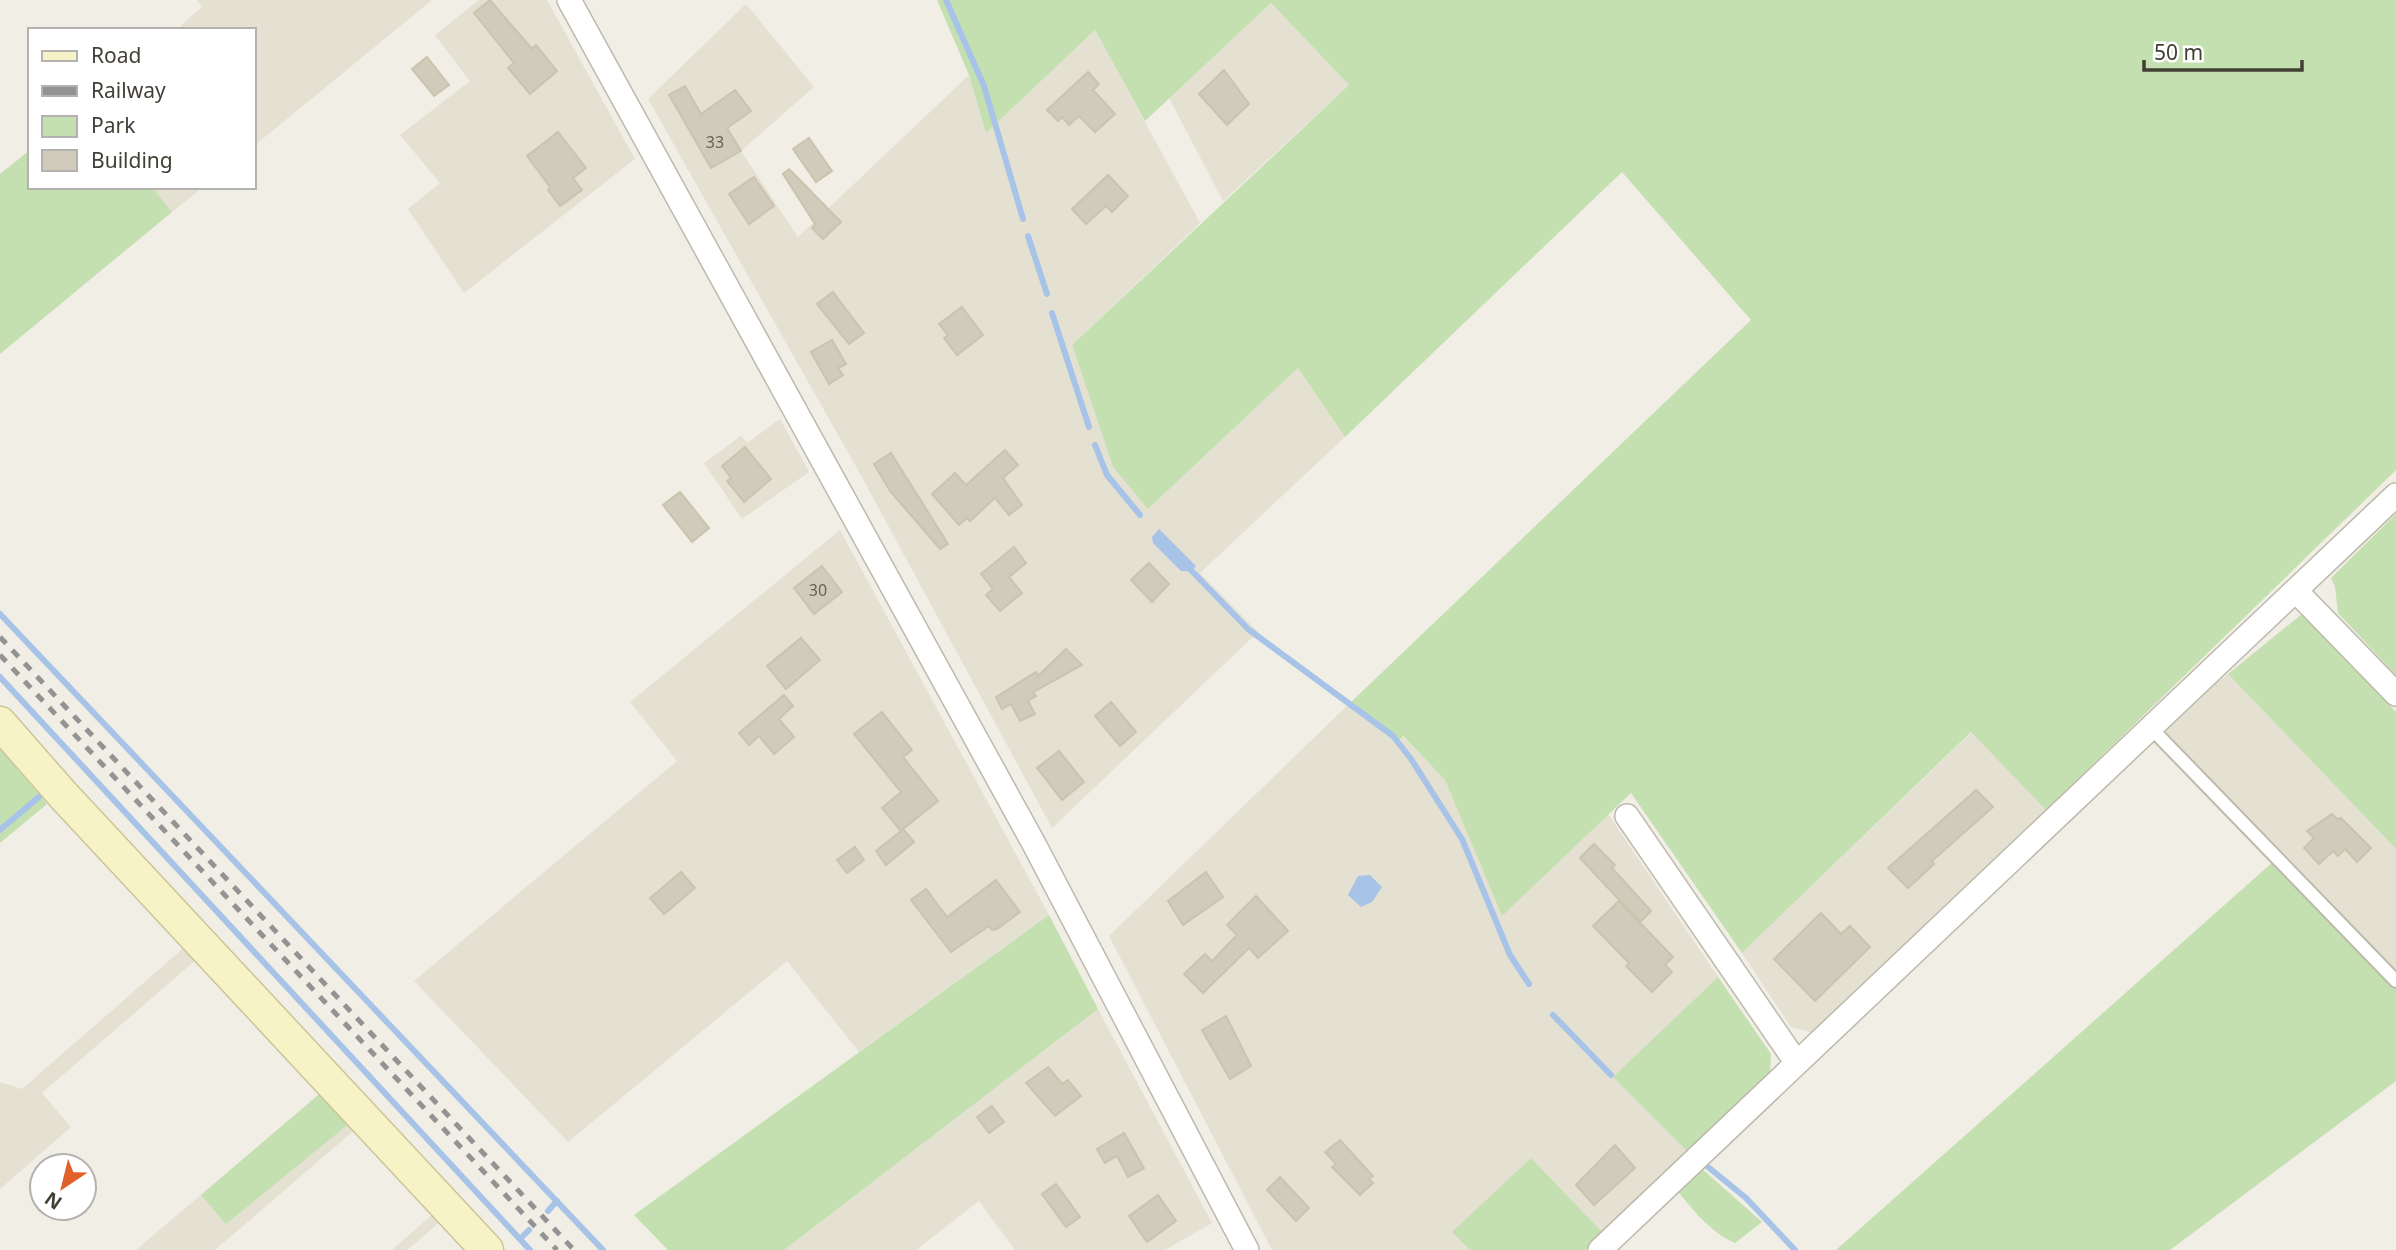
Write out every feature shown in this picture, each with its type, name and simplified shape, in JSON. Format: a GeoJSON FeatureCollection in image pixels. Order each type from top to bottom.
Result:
{"type":"FeatureCollection","features":[{"type":"Feature","properties":{"kind":"street"},"geometry":{"type":"LineString","coordinates":[[569,0],[1034,844],[1247,1250]]}},
{"type":"Feature","properties":{"kind":"street"},"geometry":{"type":"LineString","coordinates":[[1600,1250],[2396,495]]}},
{"type":"Feature","properties":{"kind":"street"},"geometry":{"type":"LineString","coordinates":[[2297,591],[2396,694]]}},
{"type":"Feature","properties":{"kind":"street"},"geometry":{"type":"LineString","coordinates":[[0,723],[63,795],[487,1250]]}},
{"type":"Feature","properties":{"kind":"street"},"geometry":{"type":"LineString","coordinates":[[1627,816],[1796,1062]]}},
{"type":"Feature","properties":{"kind":"lane"},"geometry":{"type":"LineString","coordinates":[[2150,727],[2396,981]]}},
{"type":"Feature","properties":{"kind":"shaded area"},"geometry":{"type":"Polygon","coordinates":[[[197,0],[432,0],[256,144],[256,28],[178,28],[202,7],[197,0]]]}},
{"type":"Feature","properties":{"kind":"shaded area"},"geometry":{"type":"Polygon","coordinates":[[[479,0],[547,0],[635,159],[464,293],[408,209],[440,183],[400,135],[470,81],[435,35],[479,0]]]}},
{"type":"Feature","properties":{"kind":"shaded area"},"geometry":{"type":"Polygon","coordinates":[[[1271,3],[1349,85],[1223,201],[1169,98],[1271,3]]]}},
{"type":"Feature","properties":{"kind":"shaded area"},"geometry":{"type":"Polygon","coordinates":[[[746,4],[814,87],[741,151],[798,237],[969,75],[987,132],[1095,30],[1200,223],[1072,345],[1113,467],[1149,508],[1298,368],[1345,437],[1200,573],[1258,632],[1052,828],[858,470],[648,99],[746,4]]]}},
{"type":"Feature","properties":{"kind":"shaded area"},"geometry":{"type":"Polygon","coordinates":[[[154,189],[201,189],[172,212],[154,189]]]}},
{"type":"Feature","properties":{"kind":"shaded area"},"geometry":{"type":"Polygon","coordinates":[[[780,419],[809,472],[742,519],[704,463],[741,436],[747,443],[780,419]]]}},
{"type":"Feature","properties":{"kind":"shaded area"},"geometry":{"type":"Polygon","coordinates":[[[840,530],[1049,915],[859,1052],[787,961],[568,1142],[414,981],[677,761],[630,702],[840,530]]]}},
{"type":"Feature","properties":{"kind":"shaded area"},"geometry":{"type":"Polygon","coordinates":[[[2228,674],[2396,849],[2396,976],[2158,727],[2228,674]]]}},
{"type":"Feature","properties":{"kind":"shaded area"},"geometry":{"type":"Polygon","coordinates":[[[1350,703],[1398,741],[1402,736],[1445,780],[1502,915],[1608,814],[1718,977],[1618,1073],[1689,1153],[1604,1234],[1470,1250],[1272,1250],[1109,936],[1350,703]]]}},
{"type":"Feature","properties":{"kind":"shaded area"},"geometry":{"type":"Polygon","coordinates":[[[1972,732],[2046,810],[1813,1033],[1791,1027],[1742,953],[1972,732]]]}},
{"type":"Feature","properties":{"kind":"shaded area"},"geometry":{"type":"Polygon","coordinates":[[[186,946],[198,958],[42,1093],[71,1127],[42,1152],[28,1152],[28,1165],[0,1189],[0,1082],[22,1089],[186,946]]]}},
{"type":"Feature","properties":{"kind":"shaded area"},"geometry":{"type":"Polygon","coordinates":[[[1098,1009],[1212,1223],[1165,1250],[1015,1250],[979,1201],[916,1250],[784,1250],[1098,1009]]]}},
{"type":"Feature","properties":{"kind":"shaded area"},"geometry":{"type":"Polygon","coordinates":[[[323,1091],[357,1128],[215,1250],[136,1250],[323,1091]]]}},
{"type":"Feature","properties":{"kind":"shaded area"},"geometry":{"type":"Polygon","coordinates":[[[434,1213],[441,1221],[407,1250],[392,1250],[434,1213]]]}},
{"type":"Feature","properties":{"kind":"green space"},"geometry":{"type":"Polygon","coordinates":[[[937,0],[2396,0],[2396,470],[2046,810],[1971,732],[1742,953],[1631,793],[1502,916],[1445,780],[1403,736],[1398,741],[1350,703],[1751,320],[1622,172],[1345,437],[1298,368],[1148,509],[1113,467],[1072,345],[1349,85],[1271,3],[1145,121],[1095,30],[986,133],[969,75],[937,0]]]}},
{"type":"Feature","properties":{"kind":"green space"},"geometry":{"type":"Polygon","coordinates":[[[28,152],[28,189],[154,189],[172,212],[0,354],[0,174],[28,152]]]}},
{"type":"Feature","properties":{"kind":"green space"},"geometry":{"type":"Polygon","coordinates":[[[2396,514],[2396,675],[2338,613],[2335,587],[2331,578],[2396,514]]]}},
{"type":"Feature","properties":{"kind":"green space"},"geometry":{"type":"Polygon","coordinates":[[[2302,614],[2396,712],[2396,849],[2228,674],[2302,614]]]}},
{"type":"Feature","properties":{"kind":"green space"},"geometry":{"type":"Polygon","coordinates":[[[0,748],[47,804],[0,843],[0,748]]]}},
{"type":"Feature","properties":{"kind":"green space"},"geometry":{"type":"Polygon","coordinates":[[[2274,861],[2396,987],[2396,1081],[2170,1250],[1836,1250],[2274,861]]]}},
{"type":"Feature","properties":{"kind":"green space"},"geometry":{"type":"Polygon","coordinates":[[[1049,915],[1098,1009],[784,1250],[668,1250],[634,1215],[1049,915]]]}},
{"type":"Feature","properties":{"kind":"green space"},"geometry":{"type":"Polygon","coordinates":[[[1718,977],[1771,1054],[1770,1076],[1689,1153],[1613,1077],[1718,977]]]}},
{"type":"Feature","properties":{"kind":"green space"},"geometry":{"type":"Polygon","coordinates":[[[323,1091],[351,1122],[226,1224],[201,1195],[323,1091]]]}},
{"type":"Feature","properties":{"kind":"green space"},"geometry":{"type":"Polygon","coordinates":[[[1531,1158],[1604,1234],[1586,1250],[1470,1250],[1452,1232],[1531,1158]]]}},
{"type":"Feature","properties":{"kind":"green space"},"geometry":{"type":"Polygon","coordinates":[[[1700,1167],[1762,1222],[1735,1243],[1710,1227],[1676,1189],[1700,1167]]]}},
{"type":"Feature","properties":{"kind":"water"},"geometry":{"type":"Polygon","coordinates":[[[1159,529],[1196,566],[1192,571],[1181,571],[1153,543],[1152,537],[1159,529]]]}},
{"type":"Feature","properties":{"kind":"water"},"geometry":{"type":"Polygon","coordinates":[[[1370,875],[1382,887],[1372,902],[1361,907],[1348,895],[1358,876],[1370,875]]]}},
{"type":"Feature","properties":{"kind":"building"},"geometry":{"type":"Polygon","coordinates":[[[490,0],[532,49],[536,45],[557,71],[530,94],[508,68],[514,63],[474,13],[490,0]]]}},
{"type":"Feature","properties":{"kind":"building"},"geometry":{"type":"Polygon","coordinates":[[[427,57],[449,85],[434,96],[412,69],[427,57]]]}},
{"type":"Feature","properties":{"kind":"building"},"geometry":{"type":"Polygon","coordinates":[[[1224,70],[1249,104],[1227,125],[1199,94],[1224,70]]]}},
{"type":"Feature","properties":{"kind":"building"},"geometry":{"type":"Polygon","coordinates":[[[1088,72],[1099,84],[1093,90],[1115,114],[1095,132],[1079,116],[1069,125],[1062,117],[1058,121],[1047,110],[1088,72]]]}},
{"type":"Feature","properties":{"kind":"building"},"geometry":{"type":"Polygon","coordinates":[[[685,86],[701,114],[735,90],[751,111],[727,128],[741,151],[711,168],[669,95],[685,86]]]}},
{"type":"Feature","properties":{"kind":"building"},"geometry":{"type":"Polygon","coordinates":[[[558,132],[586,168],[573,178],[582,190],[560,206],[548,190],[550,187],[527,156],[558,132]]]}},
{"type":"Feature","properties":{"kind":"building"},"geometry":{"type":"Polygon","coordinates":[[[809,138],[832,171],[816,182],[793,149],[809,138]]]}},
{"type":"Feature","properties":{"kind":"building"},"geometry":{"type":"Polygon","coordinates":[[[789,169],[841,222],[823,239],[812,228],[815,224],[783,174],[789,169]]]}},
{"type":"Feature","properties":{"kind":"building"},"geometry":{"type":"Polygon","coordinates":[[[1108,175],[1128,196],[1112,212],[1106,206],[1086,224],[1072,209],[1108,175]]]}},
{"type":"Feature","properties":{"kind":"building"},"geometry":{"type":"Polygon","coordinates":[[[754,177],[774,206],[749,224],[729,194],[754,177]]]}},
{"type":"Feature","properties":{"kind":"building"},"geometry":{"type":"Polygon","coordinates":[[[833,292],[864,333],[849,344],[817,304],[833,292]]]}},
{"type":"Feature","properties":{"kind":"building"},"geometry":{"type":"Polygon","coordinates":[[[962,307],[983,335],[957,355],[944,338],[948,335],[939,324],[962,307]]]}},
{"type":"Feature","properties":{"kind":"building"},"geometry":{"type":"Polygon","coordinates":[[[832,340],[846,364],[838,368],[843,375],[829,384],[811,352],[832,340]]]}},
{"type":"Feature","properties":{"kind":"building"},"geometry":{"type":"Polygon","coordinates":[[[745,447],[771,479],[744,502],[727,481],[731,478],[722,466],[745,447]]]}},
{"type":"Feature","properties":{"kind":"building"},"geometry":{"type":"Polygon","coordinates":[[[1005,450],[1018,465],[1003,478],[1022,505],[1009,515],[995,498],[970,521],[967,518],[959,525],[932,494],[955,473],[966,485],[1005,450]]]}},
{"type":"Feature","properties":{"kind":"building"},"geometry":{"type":"Polygon","coordinates":[[[891,453],[948,544],[940,549],[890,491],[874,464],[891,453]]]}},
{"type":"Feature","properties":{"kind":"building"},"geometry":{"type":"Polygon","coordinates":[[[680,492],[709,528],[692,542],[663,505],[680,492]]]}},
{"type":"Feature","properties":{"kind":"building"},"geometry":{"type":"Polygon","coordinates":[[[1014,547],[1026,563],[1009,577],[1022,593],[1000,611],[986,595],[993,589],[981,574],[1014,547]]]}},
{"type":"Feature","properties":{"kind":"building"},"geometry":{"type":"Polygon","coordinates":[[[1149,563],[1169,584],[1152,602],[1131,580],[1149,563]]]}},
{"type":"Feature","properties":{"kind":"building"},"geometry":{"type":"Polygon","coordinates":[[[822,566],[842,592],[814,614],[794,588],[822,566]]]}},
{"type":"Feature","properties":{"kind":"building"},"geometry":{"type":"Polygon","coordinates":[[[801,638],[820,660],[786,689],[767,666],[801,638]]]}},
{"type":"Feature","properties":{"kind":"building"},"geometry":{"type":"Polygon","coordinates":[[[1066,649],[1082,665],[1033,692],[1036,696],[1028,701],[1035,714],[1020,721],[1011,704],[1002,709],[996,697],[1036,672],[1038,676],[1066,649]]]}},
{"type":"Feature","properties":{"kind":"building"},"geometry":{"type":"Polygon","coordinates":[[[784,695],[793,706],[779,719],[794,737],[774,754],[759,736],[749,745],[739,733],[784,695]]]}},
{"type":"Feature","properties":{"kind":"building"},"geometry":{"type":"Polygon","coordinates":[[[1111,702],[1136,732],[1120,746],[1095,716],[1111,702]]]}},
{"type":"Feature","properties":{"kind":"building"},"geometry":{"type":"Polygon","coordinates":[[[882,712],[912,750],[903,757],[938,801],[903,829],[914,842],[886,865],[876,851],[901,831],[882,808],[901,792],[854,734],[882,712]]]}},
{"type":"Feature","properties":{"kind":"building"},"geometry":{"type":"Polygon","coordinates":[[[1059,751],[1084,782],[1062,800],[1037,768],[1059,751]]]}},
{"type":"Feature","properties":{"kind":"building"},"geometry":{"type":"Polygon","coordinates":[[[1976,790],[1993,807],[1932,861],[1934,864],[1908,888],[1888,868],[1976,790]]]}},
{"type":"Feature","properties":{"kind":"building"},"geometry":{"type":"Polygon","coordinates":[[[2332,814],[2337,819],[2341,818],[2371,848],[2357,862],[2345,849],[2338,856],[2333,851],[2319,864],[2304,848],[2314,838],[2307,831],[2332,814]]]}},
{"type":"Feature","properties":{"kind":"building"},"geometry":{"type":"Polygon","coordinates":[[[1594,844],[1615,865],[1612,868],[1651,911],[1640,922],[1580,858],[1594,844]]]}},
{"type":"Feature","properties":{"kind":"building"},"geometry":{"type":"Polygon","coordinates":[[[855,847],[864,860],[847,873],[837,860],[855,847]]]}},
{"type":"Feature","properties":{"kind":"building"},"geometry":{"type":"Polygon","coordinates":[[[681,872],[695,888],[664,914],[650,898],[681,872]]]}},
{"type":"Feature","properties":{"kind":"building"},"geometry":{"type":"Polygon","coordinates":[[[1206,872],[1223,897],[1183,925],[1168,901],[1206,872]]]}},
{"type":"Feature","properties":{"kind":"building"},"geometry":{"type":"Polygon","coordinates":[[[996,880],[1020,912],[997,929],[992,930],[989,926],[951,952],[911,900],[926,889],[947,917],[996,880]]]}},
{"type":"Feature","properties":{"kind":"building"},"geometry":{"type":"Polygon","coordinates":[[[1256,896],[1288,931],[1258,958],[1249,948],[1203,993],[1184,974],[1205,954],[1212,961],[1237,935],[1227,925],[1256,896]]]}},
{"type":"Feature","properties":{"kind":"building"},"geometry":{"type":"Polygon","coordinates":[[[1619,901],[1673,957],[1665,965],[1672,972],[1652,992],[1626,966],[1629,963],[1593,926],[1619,901]]]}},
{"type":"Feature","properties":{"kind":"building"},"geometry":{"type":"Polygon","coordinates":[[[1821,913],[1841,934],[1850,926],[1870,947],[1815,1001],[1774,959],[1821,913]]]}},
{"type":"Feature","properties":{"kind":"building"},"geometry":{"type":"Polygon","coordinates":[[[1226,1016],[1251,1066],[1230,1079],[1202,1030],[1226,1016]]]}},
{"type":"Feature","properties":{"kind":"building"},"geometry":{"type":"Polygon","coordinates":[[[1048,1067],[1062,1084],[1068,1080],[1081,1096],[1055,1116],[1026,1083],[1048,1067]]]}},
{"type":"Feature","properties":{"kind":"building"},"geometry":{"type":"Polygon","coordinates":[[[992,1106],[1004,1122],[989,1133],[977,1117],[992,1106]]]}},
{"type":"Feature","properties":{"kind":"building"},"geometry":{"type":"Polygon","coordinates":[[[1124,1133],[1144,1168],[1128,1177],[1117,1156],[1105,1163],[1097,1149],[1124,1133]]]}},
{"type":"Feature","properties":{"kind":"building"},"geometry":{"type":"Polygon","coordinates":[[[1340,1140],[1373,1176],[1369,1179],[1373,1183],[1360,1195],[1332,1167],[1336,1164],[1325,1152],[1340,1140]]]}},
{"type":"Feature","properties":{"kind":"building"},"geometry":{"type":"Polygon","coordinates":[[[1615,1145],[1635,1168],[1594,1205],[1576,1185],[1615,1145]]]}},
{"type":"Feature","properties":{"kind":"building"},"geometry":{"type":"Polygon","coordinates":[[[1280,1177],[1309,1208],[1296,1221],[1267,1190],[1280,1177]]]}},
{"type":"Feature","properties":{"kind":"building"},"geometry":{"type":"Polygon","coordinates":[[[1056,1184],[1080,1217],[1066,1227],[1042,1194],[1056,1184]]]}},
{"type":"Feature","properties":{"kind":"building"},"geometry":{"type":"Polygon","coordinates":[[[1158,1195],[1176,1221],[1147,1242],[1129,1216],[1158,1195]]]}},
{"type":"Feature","properties":{"kind":"waterway"},"geometry":{"type":"LineString","coordinates":[[946,0],[984,86],[1023,219]]}},
{"type":"Feature","properties":{"kind":"waterway"},"geometry":{"type":"LineString","coordinates":[[1028,236],[1047,294]]}},
{"type":"Feature","properties":{"kind":"waterway"},"geometry":{"type":"LineString","coordinates":[[1052,313],[1089,427]]}},
{"type":"Feature","properties":{"kind":"waterway"},"geometry":{"type":"LineString","coordinates":[[1095,445],[1107,475],[1140,515]]}},
{"type":"Feature","properties":{"kind":"waterway"},"geometry":{"type":"LineString","coordinates":[[1188,567],[1248,629],[1393,736],[1411,759],[1462,839],[1510,955],[1529,984]]}},
{"type":"Feature","properties":{"kind":"waterway"},"geometry":{"type":"LineString","coordinates":[[0,614],[603,1250]]}},
{"type":"Feature","properties":{"kind":"waterway"},"geometry":{"type":"LineString","coordinates":[[0,677],[530,1250]]}},
{"type":"Feature","properties":{"kind":"waterway"},"geometry":{"type":"LineString","coordinates":[[0,830],[40,796]]}},
{"type":"Feature","properties":{"kind":"waterway"},"geometry":{"type":"LineString","coordinates":[[1553,1015],[1611,1075]]}},
{"type":"Feature","properties":{"kind":"waterway"},"geometry":{"type":"LineString","coordinates":[[1708,1167],[1746,1198],[1795,1250]]}},
{"type":"Feature","properties":{"kind":"waterway"},"geometry":{"type":"LineString","coordinates":[[548,1211],[557,1201]]}},
{"type":"Feature","properties":{"kind":"waterway"},"geometry":{"type":"LineString","coordinates":[[520,1239],[529,1230]]}},
{"type":"Feature","properties":{"kind":"railway"},"geometry":{"type":"LineString","coordinates":[[0,637],[574,1250]]}},
{"type":"Feature","properties":{"kind":"railway"},"geometry":{"type":"LineString","coordinates":[[0,655],[557,1250]]}}]}
